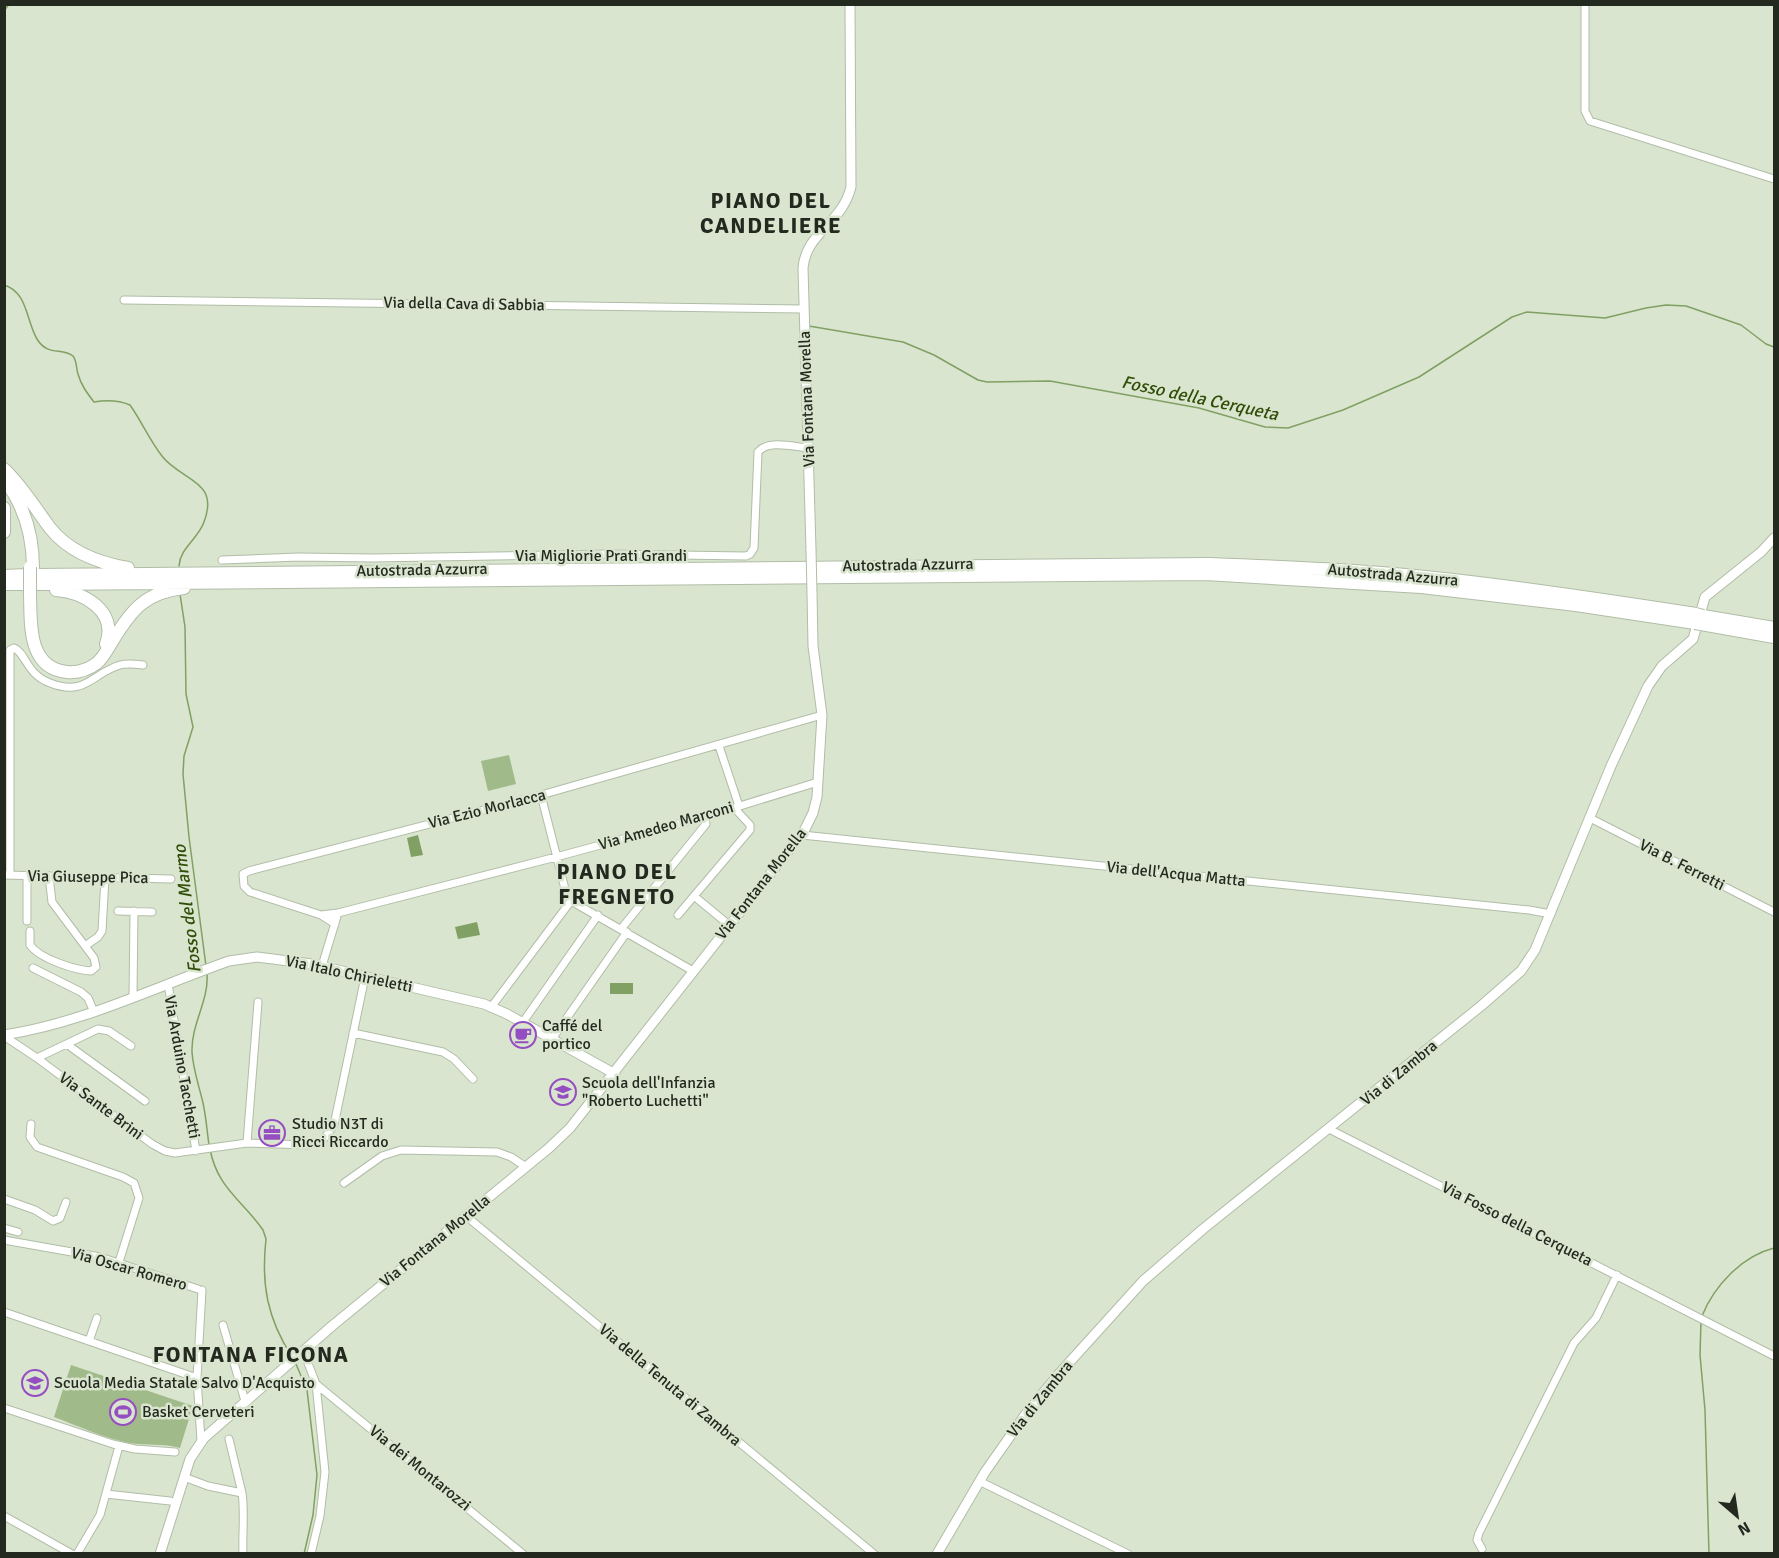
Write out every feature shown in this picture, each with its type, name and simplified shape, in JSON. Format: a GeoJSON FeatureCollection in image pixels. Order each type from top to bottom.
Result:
{"type":"FeatureCollection","features":[{"type":"Feature","properties":{"kind":"highway"},"geometry":{"type":"LineString","coordinates":[[4,469],[20,485],[51,530],[73,549],[89,557],[119,567],[243,586],[260,576]]}},
{"type":"Feature","properties":{"kind":"highway"},"geometry":{"type":"LineString","coordinates":[[4,481],[15,494],[26,518],[32,545],[31,633],[37,653],[51,667],[71,672],[87,669],[100,660],[126,619],[138,605],[180,578]]}},
{"type":"Feature","properties":{"kind":"highway"},"geometry":{"type":"LineString","coordinates":[[4,508],[4,532]]}},
{"type":"Feature","properties":{"kind":"highway"},"geometry":{"type":"LineString","coordinates":[[4,587],[32,583],[180,578],[242,569],[260,576]]}},
{"type":"Feature","properties":{"kind":"highway","name":"Autostrada Azzurra"},"geometry":{"type":"LineString","coordinates":[[260,576],[1205,574],[1443,589],[1774,628]]}},
{"type":"Feature","properties":{"kind":"highway"},"geometry":{"type":"LineString","coordinates":[[4,576],[73,592],[88,598],[98,606],[106,619],[109,630],[107,642],[99,657],[87,666],[74,669],[59,667],[47,660],[35,640],[32,583]]}},
{"type":"Feature","properties":{"kind":"highway","name":"Autostrada Azzurra"},"geometry":{"type":"LineString","coordinates":[[1699,619],[1774,637]]}},
{"type":"Feature","properties":{"kind":"street","name":"Via Fontana Morella"},"geometry":{"type":"LineString","coordinates":[[160,1554],[191,1456],[201,1441],[288,1363],[576,1123],[802,835],[815,807],[822,715],[813,646],[809,448],[802,273],[805,252],[841,212],[851,184],[850,4]]}},
{"type":"Feature","properties":{"kind":"street"},"geometry":{"type":"LineString","coordinates":[[1585,4],[1585,111],[1590,121],[1774,179]]}},
{"type":"Feature","properties":{"kind":"street","name":"Via della Cava di Sabbia"},"geometry":{"type":"LineString","coordinates":[[124,300],[804,309]]}},
{"type":"Feature","properties":{"kind":"street","name":"Via Migliorie Prati Grandi"},"geometry":{"type":"LineString","coordinates":[[222,560],[298,557],[610,554],[743,556],[750,554],[754,548],[758,452],[761,448],[770,445],[809,448]]}},
{"type":"Feature","properties":{"kind":"street","name":"Via di Zambra"},"geometry":{"type":"LineString","coordinates":[[937,1554],[979,1481],[1035,1402],[1143,1281],[1203,1229],[1329,1130],[1515,976],[1533,954],[1615,756],[1648,686],[1665,663],[1693,639],[1705,597],[1761,552],[1774,538]]}},
{"type":"Feature","properties":{"kind":"street"},"geometry":{"type":"LineString","coordinates":[[7,875],[10,650],[15,648],[19,650],[29,669],[41,679],[67,687],[87,683],[119,665],[143,665]]}},
{"type":"Feature","properties":{"kind":"street","name":"Via Ezio Morlacca"},"geometry":{"type":"LineString","coordinates":[[321,915],[250,892],[244,886],[243,874],[375,837],[541,795],[822,715]]}},
{"type":"Feature","properties":{"kind":"street"},"geometry":{"type":"LineString","coordinates":[[678,915],[749,831],[750,825],[738,812],[719,746]]}},
{"type":"Feature","properties":{"kind":"street","name":"Via Amedeo Marconi"},"geometry":{"type":"LineString","coordinates":[[321,915],[338,913],[556,857],[704,817],[818,782]]}},
{"type":"Feature","properties":{"kind":"street"},"geometry":{"type":"LineString","coordinates":[[541,795],[566,894],[571,901],[693,971]]}},
{"type":"Feature","properties":{"kind":"street"},"geometry":{"type":"LineString","coordinates":[[552,1039],[624,930],[706,824],[704,817]]}},
{"type":"Feature","properties":{"kind":"street","name":"Via B. Ferretti"},"geometry":{"type":"LineString","coordinates":[[1590,818],[1774,912]]}},
{"type":"Feature","properties":{"kind":"street","name":"Via dell'Acqua Matta"},"geometry":{"type":"LineString","coordinates":[[802,835],[1551,914]]}},
{"type":"Feature","properties":{"kind":"street","name":"Via Giuseppe Pica"},"geometry":{"type":"LineString","coordinates":[[7,875],[171,879]]}},
{"type":"Feature","properties":{"kind":"street"},"geometry":{"type":"LineString","coordinates":[[27,876],[27,921]]}},
{"type":"Feature","properties":{"kind":"street"},"geometry":{"type":"LineString","coordinates":[[30,931],[30,943],[35,951],[73,968],[93,970],[96,967],[96,962],[52,902],[49,876]]}},
{"type":"Feature","properties":{"kind":"street"},"geometry":{"type":"LineString","coordinates":[[84,945],[97,938],[102,931],[105,878]]}},
{"type":"Feature","properties":{"kind":"street"},"geometry":{"type":"LineString","coordinates":[[694,896],[729,926]]}},
{"type":"Feature","properties":{"kind":"street"},"geometry":{"type":"LineString","coordinates":[[492,1006],[571,901]]}},
{"type":"Feature","properties":{"kind":"street"},"geometry":{"type":"LineString","coordinates":[[118,911],[152,912]]}},
{"type":"Feature","properties":{"kind":"street"},"geometry":{"type":"LineString","coordinates":[[133,997],[134,911]]}},
{"type":"Feature","properties":{"kind":"street"},"geometry":{"type":"LineString","coordinates":[[322,966],[338,913]]}},
{"type":"Feature","properties":{"kind":"street"},"geometry":{"type":"LineString","coordinates":[[321,915],[335,924]]}},
{"type":"Feature","properties":{"kind":"street"},"geometry":{"type":"LineString","coordinates":[[523,1022],[598,915]]}},
{"type":"Feature","properties":{"kind":"street","name":"Via Italo Chirieletti"},"geometry":{"type":"LineString","coordinates":[[4,1036],[45,1028],[94,1012],[235,959],[257,957],[322,966],[365,978],[492,1006],[615,1074]]}},
{"type":"Feature","properties":{"kind":"street"},"geometry":{"type":"LineString","coordinates":[[33,968],[81,992],[88,998],[94,1012]]}},
{"type":"Feature","properties":{"kind":"street"},"geometry":{"type":"LineString","coordinates":[[365,978],[353,1033],[443,1052],[454,1059],[473,1079]]}},
{"type":"Feature","properties":{"kind":"street","name":"Via Arduino Tacchetti"},"geometry":{"type":"LineString","coordinates":[[168,984],[200,1150]]}},
{"type":"Feature","properties":{"kind":"street"},"geometry":{"type":"LineString","coordinates":[[247,1143],[258,1002]]}},
{"type":"Feature","properties":{"kind":"street"},"geometry":{"type":"LineString","coordinates":[[38,1058],[68,1045],[93,1030],[109,1030],[131,1046]]}},
{"type":"Feature","properties":{"kind":"street","name":"Via Sante Brini"},"geometry":{"type":"LineString","coordinates":[[4,1036],[38,1058],[157,1148],[175,1153],[247,1143],[309,1145],[321,1141],[330,1133],[335,1123],[353,1033]]}},
{"type":"Feature","properties":{"kind":"street"},"geometry":{"type":"LineString","coordinates":[[68,1045],[145,1101]]}},
{"type":"Feature","properties":{"kind":"street"},"geometry":{"type":"LineString","coordinates":[[31,1124],[30,1137],[37,1147],[123,1177],[135,1185],[139,1193],[139,1201],[119,1262]]}},
{"type":"Feature","properties":{"kind":"street","name":"Via Fosso della Cerqueta"},"geometry":{"type":"LineString","coordinates":[[1329,1130],[1774,1356]]}},
{"type":"Feature","properties":{"kind":"street"},"geometry":{"type":"LineString","coordinates":[[344,1183],[382,1156],[405,1149],[493,1151],[504,1154],[526,1167]]}},
{"type":"Feature","properties":{"kind":"street"},"geometry":{"type":"LineString","coordinates":[[4,1199],[35,1210],[52,1221],[61,1216],[66,1202]]}},
{"type":"Feature","properties":{"kind":"street","name":"Via della Tenuta di Zambra"},"geometry":{"type":"LineString","coordinates":[[466,1216],[874,1554]]}},
{"type":"Feature","properties":{"kind":"street"},"geometry":{"type":"LineString","coordinates":[[4,1228],[18,1232]]}},
{"type":"Feature","properties":{"kind":"street","name":"Via Oscar Romero"},"geometry":{"type":"LineString","coordinates":[[4,1235],[26,1242]]}},
{"type":"Feature","properties":{"kind":"street","name":"Via Oscar Romero"},"geometry":{"type":"LineString","coordinates":[[4,1240],[93,1255],[200,1290],[197,1378]]}},
{"type":"Feature","properties":{"kind":"street"},"geometry":{"type":"LineString","coordinates":[[1482,1549],[1477,1540],[1479,1533],[1574,1343],[1596,1318],[1617,1275]]}},
{"type":"Feature","properties":{"kind":"street"},"geometry":{"type":"LineString","coordinates":[[4,1312],[197,1378],[201,1441]]}},
{"type":"Feature","properties":{"kind":"street"},"geometry":{"type":"LineString","coordinates":[[89,1341],[97,1318]]}},
{"type":"Feature","properties":{"kind":"street"},"geometry":{"type":"LineString","coordinates":[[223,1325],[245,1401]]}},
{"type":"Feature","properties":{"kind":"street"},"geometry":{"type":"LineString","coordinates":[[301,1352],[316,1384],[325,1475],[311,1554]]}},
{"type":"Feature","properties":{"kind":"street","name":"Via dei Montarozzi"},"geometry":{"type":"LineString","coordinates":[[316,1384],[523,1554]]}},
{"type":"Feature","properties":{"kind":"street"},"geometry":{"type":"LineString","coordinates":[[4,1408],[119,1446],[175,1452]]}},
{"type":"Feature","properties":{"kind":"street"},"geometry":{"type":"LineString","coordinates":[[4,1414],[19,1413]]}},
{"type":"Feature","properties":{"kind":"street"},"geometry":{"type":"LineString","coordinates":[[229,1439],[242,1493],[243,1554]]}},
{"type":"Feature","properties":{"kind":"street"},"geometry":{"type":"LineString","coordinates":[[77,1554],[99,1518],[119,1446]]}},
{"type":"Feature","properties":{"kind":"street"},"geometry":{"type":"LineString","coordinates":[[184,1477],[208,1486],[242,1493]]}},
{"type":"Feature","properties":{"kind":"street"},"geometry":{"type":"LineString","coordinates":[[979,1481],[1128,1554]]}},
{"type":"Feature","properties":{"kind":"street"},"geometry":{"type":"LineString","coordinates":[[106,1494],[170,1501]]}},
{"type":"Feature","properties":{"kind":"street"},"geometry":{"type":"LineString","coordinates":[[4,1516],[72,1554]]}},
{"type":"Feature","properties":{"kind":"shaded area"},"geometry":{"type":"Polygon","coordinates":[[[509,755],[516,784],[488,791],[481,761],[509,755]]]}},
{"type":"Feature","properties":{"kind":"shaded area"},"geometry":{"type":"Polygon","coordinates":[[[418,835],[423,855],[411,857],[407,838],[418,835]]]}},
{"type":"Feature","properties":{"kind":"shaded area"},"geometry":{"type":"Polygon","coordinates":[[[477,922],[480,935],[458,939],[455,927],[477,922]]]}},
{"type":"Feature","properties":{"kind":"shaded area"},"geometry":{"type":"Polygon","coordinates":[[[610,983],[633,983],[633,994],[610,994],[610,983]]]}},
{"type":"Feature","properties":{"kind":"shaded area","name":"Basket Cerveteri"},"geometry":{"type":"Polygon","coordinates":[[[71,1365],[193,1406],[180,1448],[120,1441],[54,1417],[71,1365]]]}},
{"type":"Feature","properties":{"kind":"waterway"},"geometry":{"type":"LineString","coordinates":[[4,11],[9,4]]}},
{"type":"Feature","properties":{"kind":"waterway","name":"Fosso del Marmo"},"geometry":{"type":"LineString","coordinates":[[4,285],[12,289],[22,300],[33,332],[41,345],[50,350],[69,353],[73,356],[81,382],[94,402],[112,401],[130,405],[162,456],[203,489],[207,497],[208,508],[204,522],[198,534],[182,554],[179,566]]}},
{"type":"Feature","properties":{"kind":"waterway","name":"Fosso della Cerqueta"},"geometry":{"type":"LineString","coordinates":[[809,326],[903,342],[934,355],[978,380],[987,382],[1050,381],[1199,408],[1265,427],[1288,428],[1343,410],[1419,377],[1512,317],[1527,312],[1605,318],[1666,305],[1686,306],[1741,325],[1766,344],[1774,347]]}},
{"type":"Feature","properties":{"kind":"waterway","name":"Fosso del Marmo"},"geometry":{"type":"LineString","coordinates":[[180,594],[185,627],[186,694],[193,727],[184,756],[183,774],[206,966]]}},
{"type":"Feature","properties":{"kind":"waterway","name":"Fosso del Marmo"},"geometry":{"type":"LineString","coordinates":[[207,974],[207,984],[194,1032],[192,1052],[209,1145]]}},
{"type":"Feature","properties":{"kind":"waterway","name":"Fosso del Marmo"},"geometry":{"type":"LineString","coordinates":[[210,1149],[218,1174],[263,1230],[266,1239],[265,1286],[271,1314],[283,1343],[292,1357]]}},
{"type":"Feature","properties":{"kind":"waterway"},"geometry":{"type":"LineString","coordinates":[[1702,1316],[1714,1294],[1730,1274],[1751,1258],[1774,1248]]}},
{"type":"Feature","properties":{"kind":"waterway"},"geometry":{"type":"LineString","coordinates":[[1701,1321],[1700,1355],[1705,1410],[1709,1554]]}},
{"type":"Feature","properties":{"kind":"waterway","name":"Fosso del Marmo"},"geometry":{"type":"LineString","coordinates":[[296,1364],[307,1390],[317,1475],[313,1515],[304,1554]]}},
{"type":"Feature","properties":{"kind":"place","name":"Caffé del portico"},"geometry":{"type":"Point","coordinates":[523,1035]}},
{"type":"Feature","properties":{"kind":"place","name":"Scuola dell'Infanzia \"Roberto Luchetti\""},"geometry":{"type":"Point","coordinates":[563,1092]}},
{"type":"Feature","properties":{"kind":"place","name":"Studio N3T di Ricci Riccardo"},"geometry":{"type":"Point","coordinates":[272,1133]}},
{"type":"Feature","properties":{"kind":"place","name":"Scuola Media Statale Salvo D'Acquisto"},"geometry":{"type":"Point","coordinates":[35,1383]}},
{"type":"Feature","properties":{"kind":"place","name":"Basket Cerveteri"},"geometry":{"type":"Point","coordinates":[123,1412]}},
{"type":"Feature","properties":{"kind":"district","name":"PIANO DEL CANDELIERE"},"geometry":{"type":"Point","coordinates":[771,212]}},
{"type":"Feature","properties":{"kind":"district","name":"PIANO DEL FREGNETO"},"geometry":{"type":"Point","coordinates":[617,884]}},
{"type":"Feature","properties":{"kind":"district","name":"FONTANA FICONA"},"geometry":{"type":"Point","coordinates":[251,1354]}}]}
